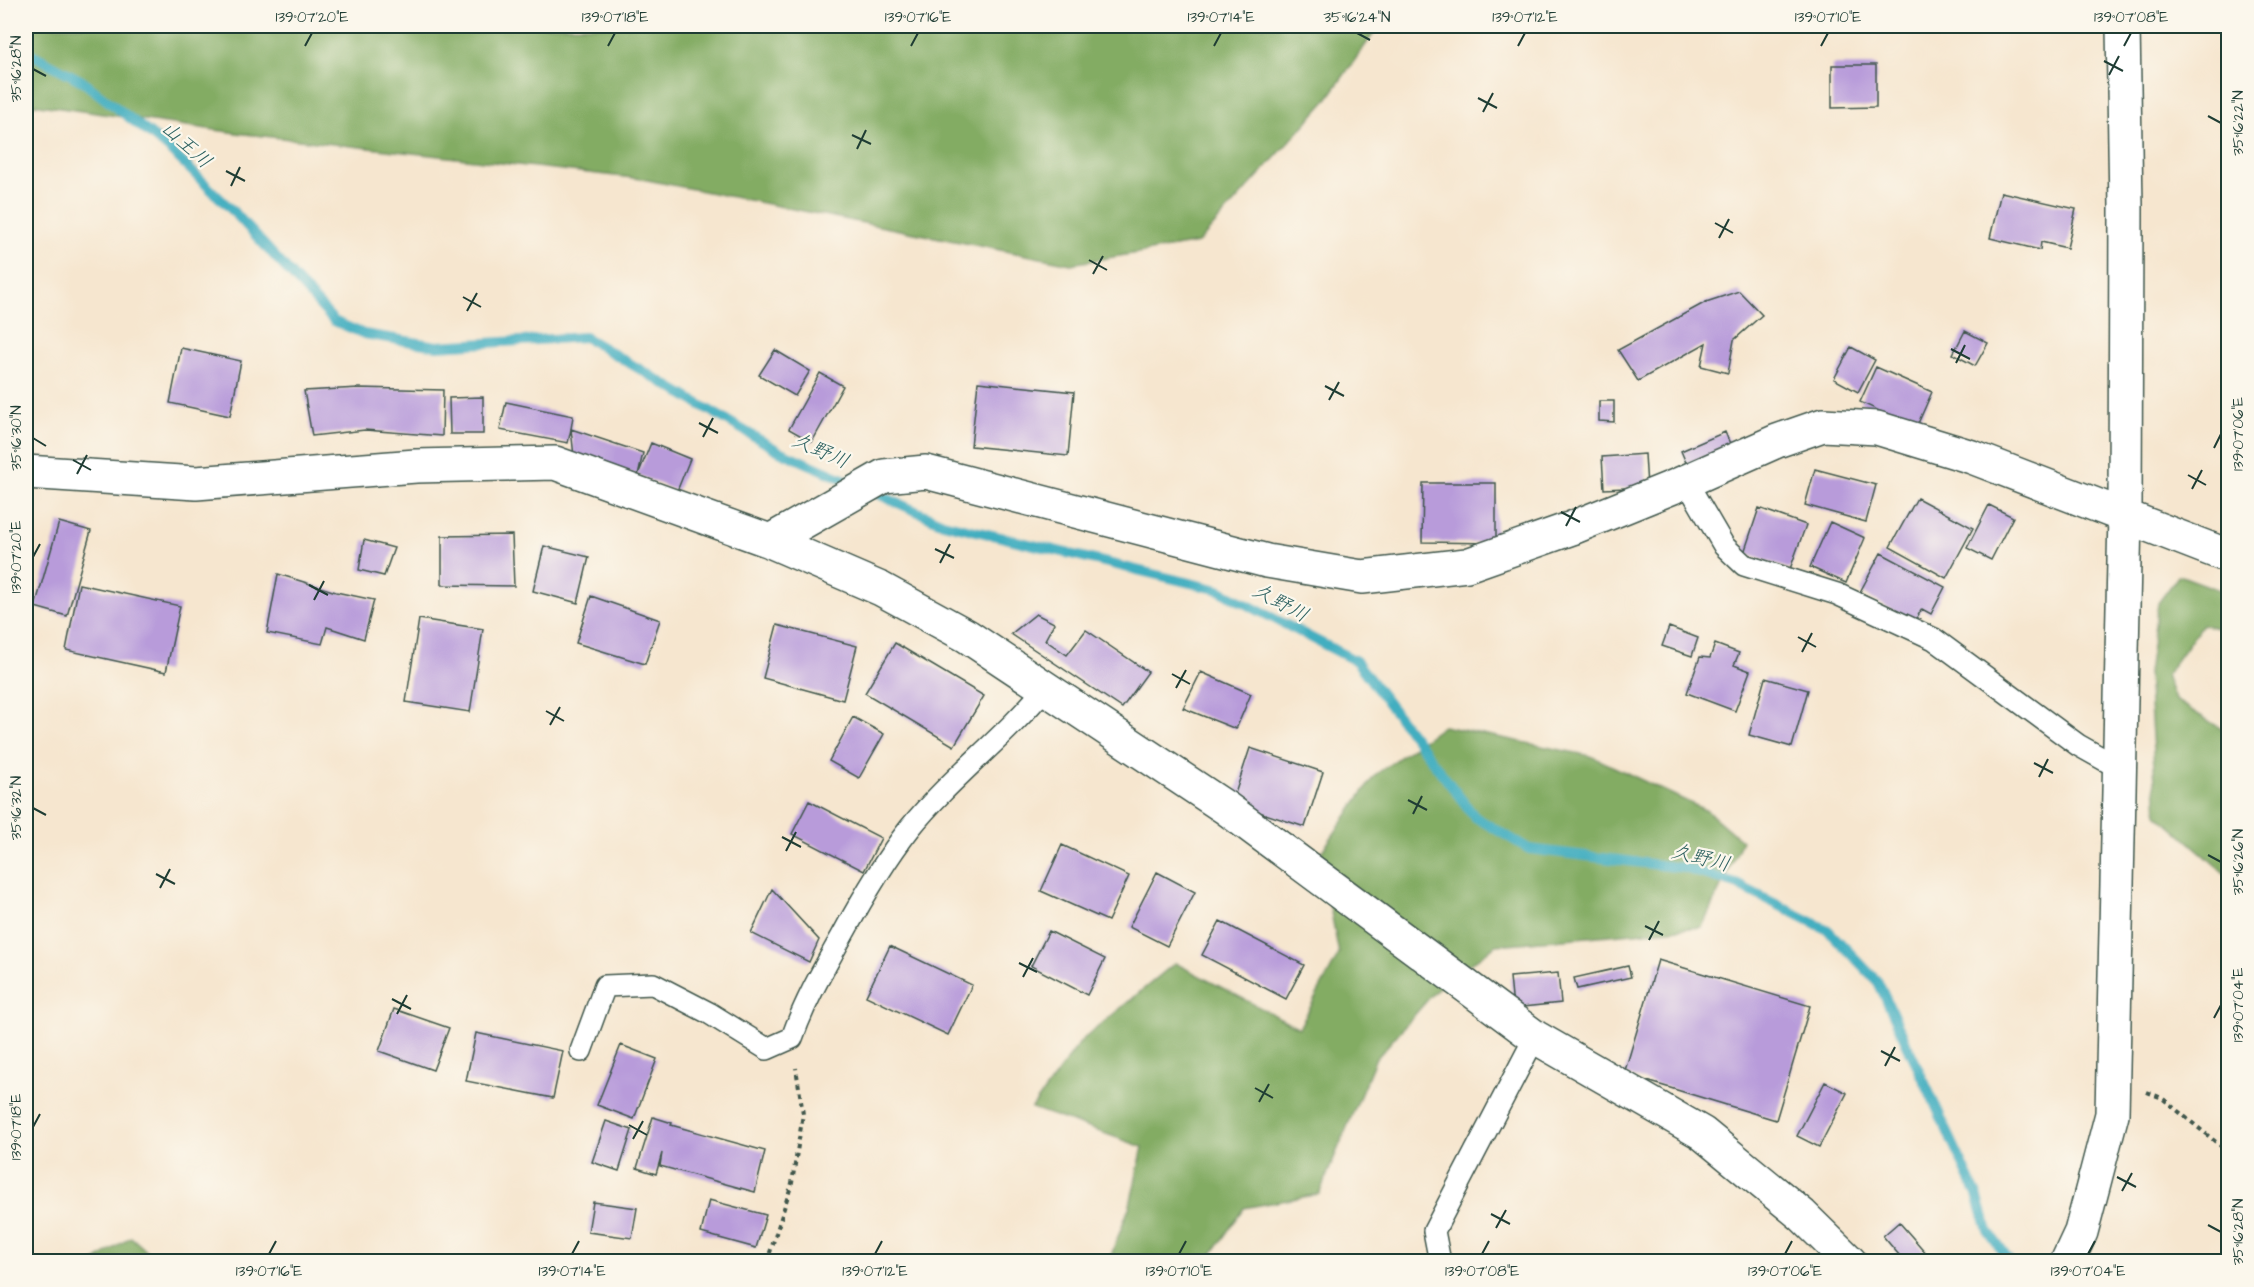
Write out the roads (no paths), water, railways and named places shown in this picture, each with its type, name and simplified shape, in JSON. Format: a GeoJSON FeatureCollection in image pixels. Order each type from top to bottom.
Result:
{"type":"FeatureCollection","features":[{"type":"Feature","properties":{"kind":"street"},"geometry":{"type":"LineString","coordinates":[[2069,1259],[2081,1232],[2112,1114],[2126,515],[2126,207],[2123,26]]}},
{"type":"Feature","properties":{"kind":"street"},"geometry":{"type":"LineString","coordinates":[[770,541],[884,476],[926,472],[1267,561],[1362,577],[1467,565],[1572,528],[1777,441],[1823,425],[1877,428],[1972,457],[2229,556]]}},
{"type":"Feature","properties":{"kind":"street"},"geometry":{"type":"LineString","coordinates":[[26,472],[196,483],[416,466],[555,463],[770,541],[881,589],[967,636],[1226,808],[1535,1037],[1702,1133],[1802,1215],[1850,1262]]}},
{"type":"Feature","properties":{"kind":"lane"},"geometry":{"type":"LineString","coordinates":[[1686,481],[1724,546],[1744,565],[1837,594],[1934,639],[2078,745],[2119,768]]}},
{"type":"Feature","properties":{"kind":"lane"},"geometry":{"type":"LineString","coordinates":[[581,1051],[605,986],[653,984],[709,1013],[767,1049],[792,1038],[805,1001],[867,890],[910,828],[1024,714],[1046,687]]}},
{"type":"Feature","properties":{"kind":"lane"},"geometry":{"type":"LineString","coordinates":[[1440,1262],[1434,1231],[1535,1037]]}},
{"type":"Feature","properties":{"kind":"waterway","name":"久野川"},"geometry":{"type":"LineString","coordinates":[[26,51],[82,81],[167,147],[235,213],[334,321],[364,334],[437,346],[585,337],[779,451],[857,485]]}},
{"type":"Feature","properties":{"kind":"waterway","name":"久野川"},"geometry":{"type":"LineString","coordinates":[[871,491],[943,523],[1219,590],[1356,661],[1475,817],[1529,849],[1684,868],[1736,884],[1828,930],[1878,982],[1977,1195],[1988,1231],[2010,1262]]}},
{"type":"Feature","properties":{"kind":"water label","name":"山王川"},"geometry":{"type":"Point","coordinates":[187,144]}}]}
